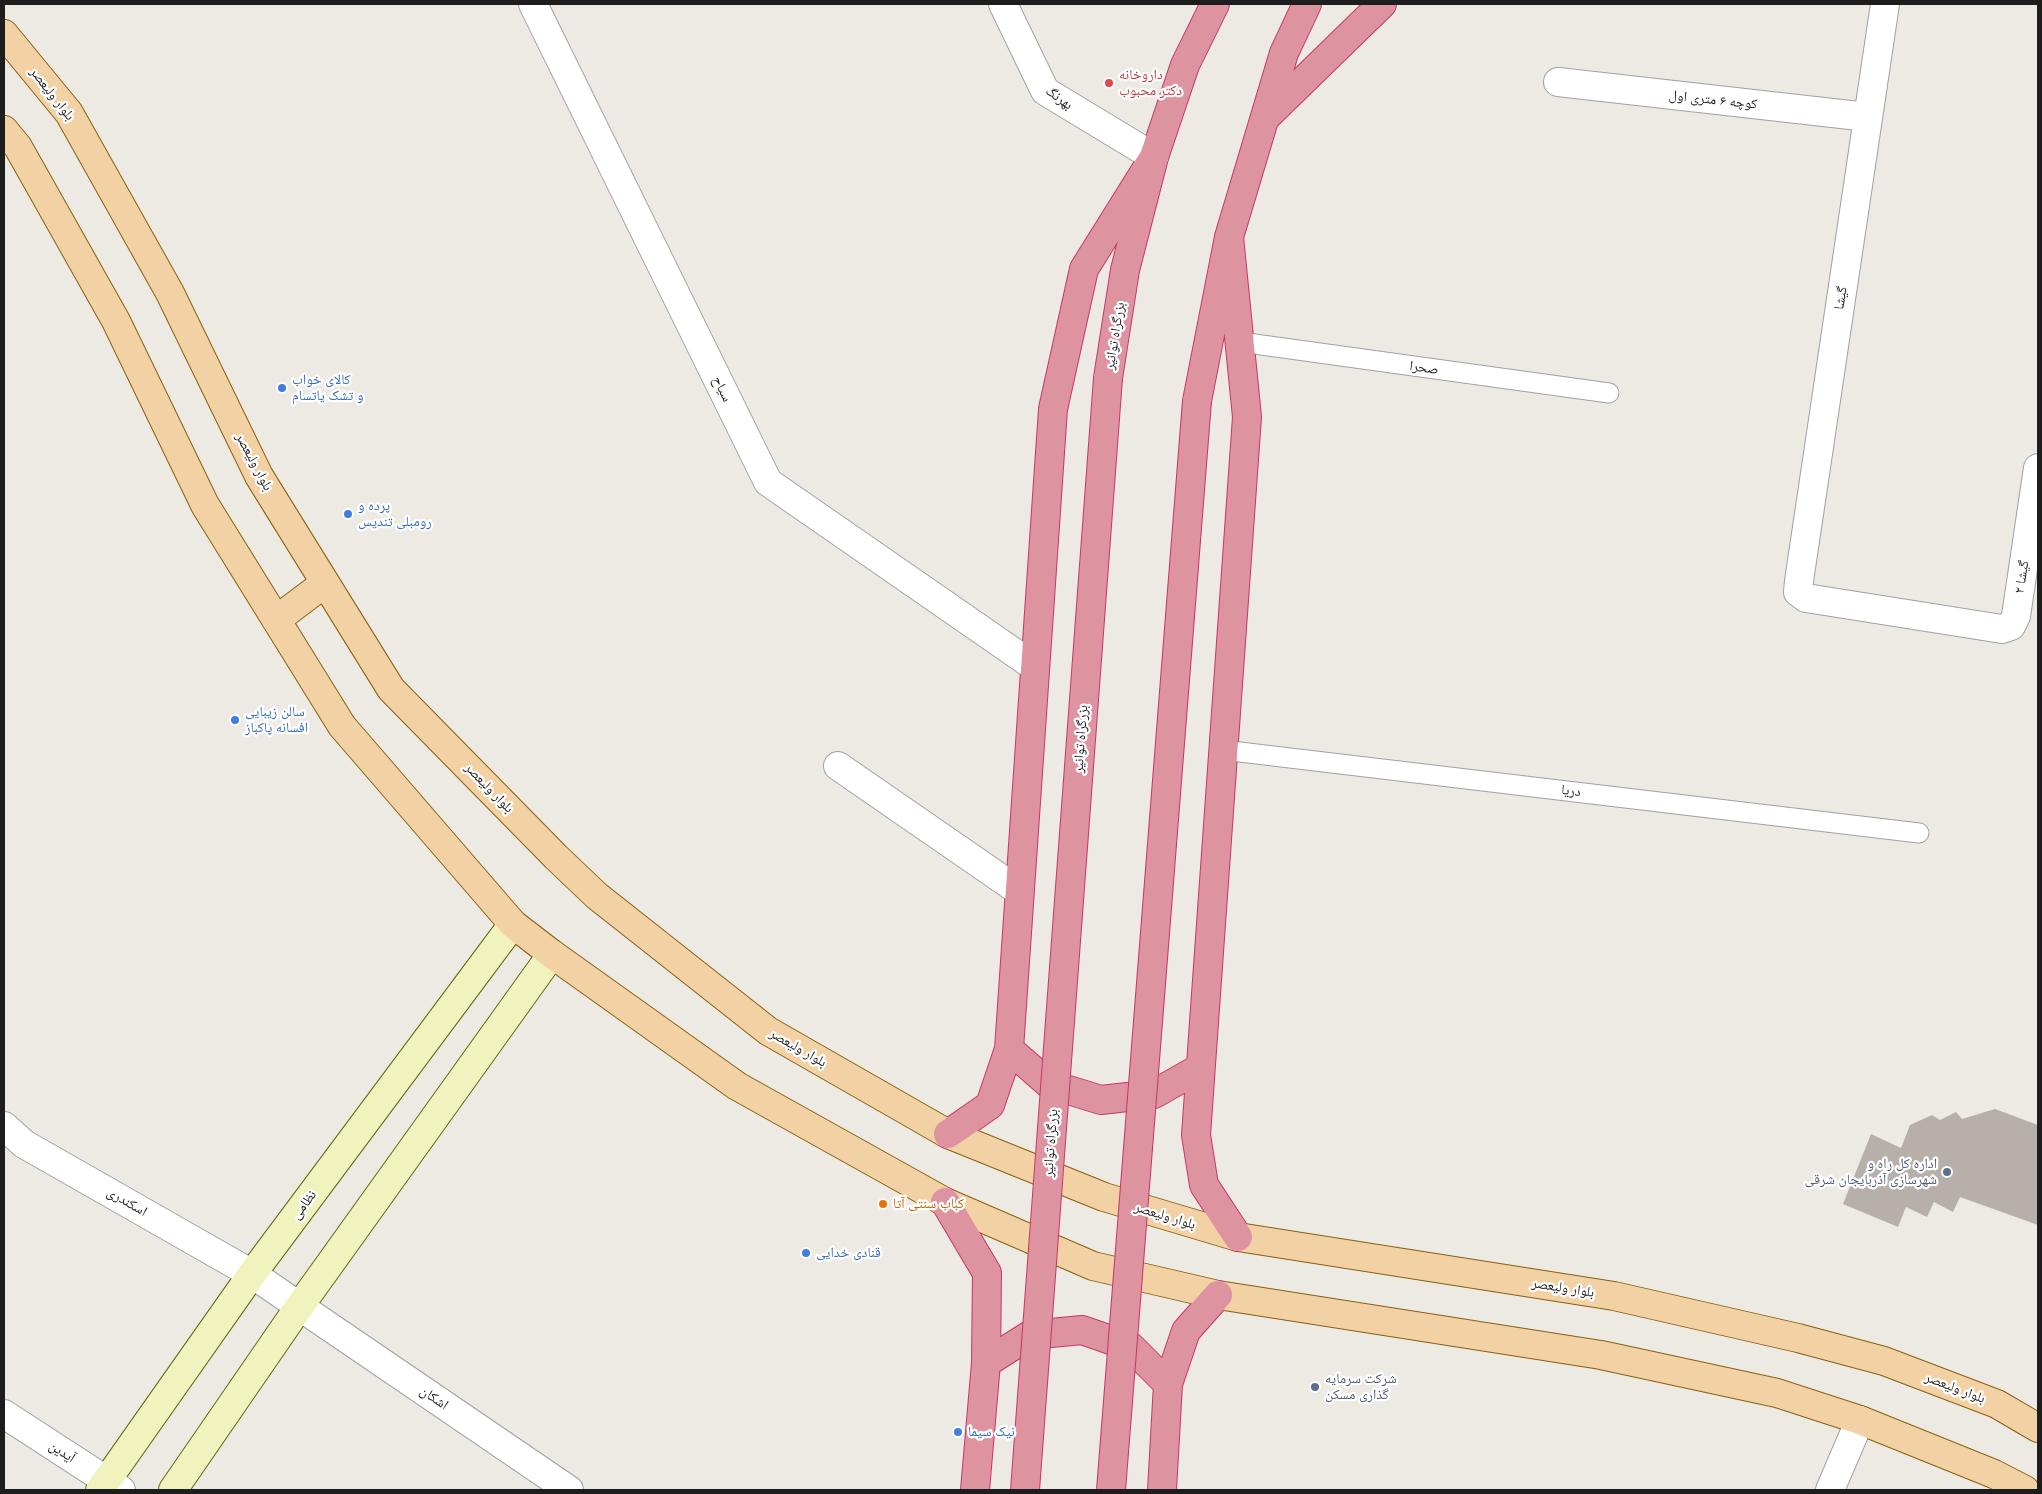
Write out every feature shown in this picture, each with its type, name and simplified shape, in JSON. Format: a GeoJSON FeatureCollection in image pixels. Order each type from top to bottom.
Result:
{"type":"FeatureCollection","features":[{"type":"Feature","properties":{"kind":"highway"},"geometry":{"type":"LineString","coordinates":[[1185,65],[1201,4]]}},
{"type":"Feature","properties":{"kind":"highway","name":"بزرگراه توانیر"},"geometry":{"type":"LineString","coordinates":[[1025,1490],[1108,378],[1125,270],[1154,157],[1185,65],[1215,4]]}},
{"type":"Feature","properties":{"kind":"highway"},"geometry":{"type":"LineString","coordinates":[[1111,1490],[1197,401],[1229,237],[1284,53],[1307,4]]}},
{"type":"Feature","properties":{"kind":"highway"},"geometry":{"type":"LineString","coordinates":[[1266,117],[1382,4]]}},
{"type":"Feature","properties":{"kind":"highway"},"geometry":{"type":"LineString","coordinates":[[948,1134],[990,1105],[1008,1049],[1053,409],[1084,270],[1154,157]]}},
{"type":"Feature","properties":{"kind":"highway"},"geometry":{"type":"LineString","coordinates":[[1229,237],[1247,417],[1196,1135],[1204,1185],[1238,1237]]}},
{"type":"Feature","properties":{"kind":"highway"},"geometry":{"type":"LineString","coordinates":[[1008,1049],[1049,1084],[1101,1100],[1154,1094],[1200,1068]]}},
{"type":"Feature","properties":{"kind":"highway"},"geometry":{"type":"LineString","coordinates":[[945,1202],[987,1273],[986,1362],[975,1490]]}},
{"type":"Feature","properties":{"kind":"highway"},"geometry":{"type":"LineString","coordinates":[[1162,1490],[1168,1384],[1186,1331],[1218,1295]]}},
{"type":"Feature","properties":{"kind":"highway"},"geometry":{"type":"LineString","coordinates":[[986,1362],[1030,1336],[1082,1330],[1131,1347],[1168,1384]]}},
{"type":"Feature","properties":{"kind":"main road","name":"بلوار ولیعصر"},"geometry":{"type":"LineString","coordinates":[[4,34],[69,112],[170,293],[259,476],[391,689],[597,896],[768,1031],[948,1134],[1104,1197],[1238,1237],[1614,1296],[1798,1338],[1884,1361],[1997,1404],[2038,1428]]}},
{"type":"Feature","properties":{"kind":"main road"},"geometry":{"type":"LineString","coordinates":[[4,130],[18,147],[116,321],[205,505],[342,726],[513,924],[737,1086],[945,1202],[1093,1266],[1218,1295],[1601,1355],[1777,1393],[1860,1420],[1994,1474],[2025,1490]]}},
{"type":"Feature","properties":{"kind":"main road"},"geometry":{"type":"LineString","coordinates":[[276,620],[325,582]]}},
{"type":"Feature","properties":{"kind":"main road","name":"نظامی"},"geometry":{"type":"LineString","coordinates":[[109,1487],[252,1274],[513,924]]}},
{"type":"Feature","properties":{"kind":"main road"},"geometry":{"type":"LineString","coordinates":[[173,1490],[299,1307],[552,954]]}},
{"type":"Feature","properties":{"kind":"street","name":"سیاح"},"geometry":{"type":"LineString","coordinates":[[532,4],[768,482],[1035,667]]}},
{"type":"Feature","properties":{"kind":"street","name":"بهرنگ"},"geometry":{"type":"LineString","coordinates":[[1003,4],[1044,90],[1154,157]]}},
{"type":"Feature","properties":{"kind":"street","name":"گیشا"},"geometry":{"type":"LineString","coordinates":[[1885,4],[1798,581],[1798,592],[1806,598],[1816,600],[2002,629],[2011,626]]}},
{"type":"Feature","properties":{"kind":"street","name":"کوچه ۶ متری اول"},"geometry":{"type":"LineString","coordinates":[[1558,82],[1868,117]]}},
{"type":"Feature","properties":{"kind":"street","name":"گیشا ۲"},"geometry":{"type":"LineString","coordinates":[[2011,626],[2016,616],[2038,468]]}},
{"type":"Feature","properties":{"kind":"street"},"geometry":{"type":"LineString","coordinates":[[838,766],[1019,891]]}},
{"type":"Feature","properties":{"kind":"street","name":"اسکندری"},"geometry":{"type":"LineString","coordinates":[[4,1126],[24,1144],[252,1274],[299,1307]]}},
{"type":"Feature","properties":{"kind":"street","name":"اشکان"},"geometry":{"type":"LineString","coordinates":[[299,1307],[569,1490]]}},
{"type":"Feature","properties":{"kind":"street","name":"آیدین"},"geometry":{"type":"LineString","coordinates":[[4,1414],[109,1487]]}},
{"type":"Feature","properties":{"kind":"street"},"geometry":{"type":"LineString","coordinates":[[1830,1490],[1860,1420]]}},
{"type":"Feature","properties":{"kind":"lane","name":"صحرا"},"geometry":{"type":"LineString","coordinates":[[1240,342],[1608,393]]}},
{"type":"Feature","properties":{"kind":"lane","name":"دریا"},"geometry":{"type":"LineString","coordinates":[[1223,750],[1918,833]]}},
{"type":"Feature","properties":{"kind":"building","name":"اداره کل راه و شهرسازی آذربایجان شرقی"},"geometry":{"type":"Polygon","coordinates":[[[1995,1109],[2038,1125],[2038,1225],[1960,1197],[1953,1212],[1934,1202],[1927,1217],[1906,1207],[1898,1227],[1843,1204],[1871,1134],[1901,1148],[1910,1125],[1932,1115],[1940,1120],[1956,1112],[1962,1119],[1995,1109]]]}},
{"type":"Feature","properties":{"kind":"place","name":"داروخانه دکتر محبوب"},"geometry":{"type":"Point","coordinates":[1109,83]}},
{"type":"Feature","properties":{"kind":"place","name":"کالای خواب و تشک یاتسام"},"geometry":{"type":"Point","coordinates":[282,388]}},
{"type":"Feature","properties":{"kind":"place","name":"پرده و رومبلی تندیس"},"geometry":{"type":"Point","coordinates":[348,514]}},
{"type":"Feature","properties":{"kind":"place","name":"سالن زیبایی افسانه پاکباز"},"geometry":{"type":"Point","coordinates":[235,720]}},
{"type":"Feature","properties":{"kind":"place","name":"اداره کل راه و شهرسازی آذربایجان شرقی"},"geometry":{"type":"Point","coordinates":[1947,1172]}},
{"type":"Feature","properties":{"kind":"place","name":"کباب سنتی آتا"},"geometry":{"type":"Point","coordinates":[883,1204]}},
{"type":"Feature","properties":{"kind":"place","name":"قنادی خدایی"},"geometry":{"type":"Point","coordinates":[806,1253]}},
{"type":"Feature","properties":{"kind":"place","name":"شرکت سرمایه گذاری مسکن"},"geometry":{"type":"Point","coordinates":[1315,1387]}},
{"type":"Feature","properties":{"kind":"place","name":"نیک سیما"},"geometry":{"type":"Point","coordinates":[958,1432]}}]}
